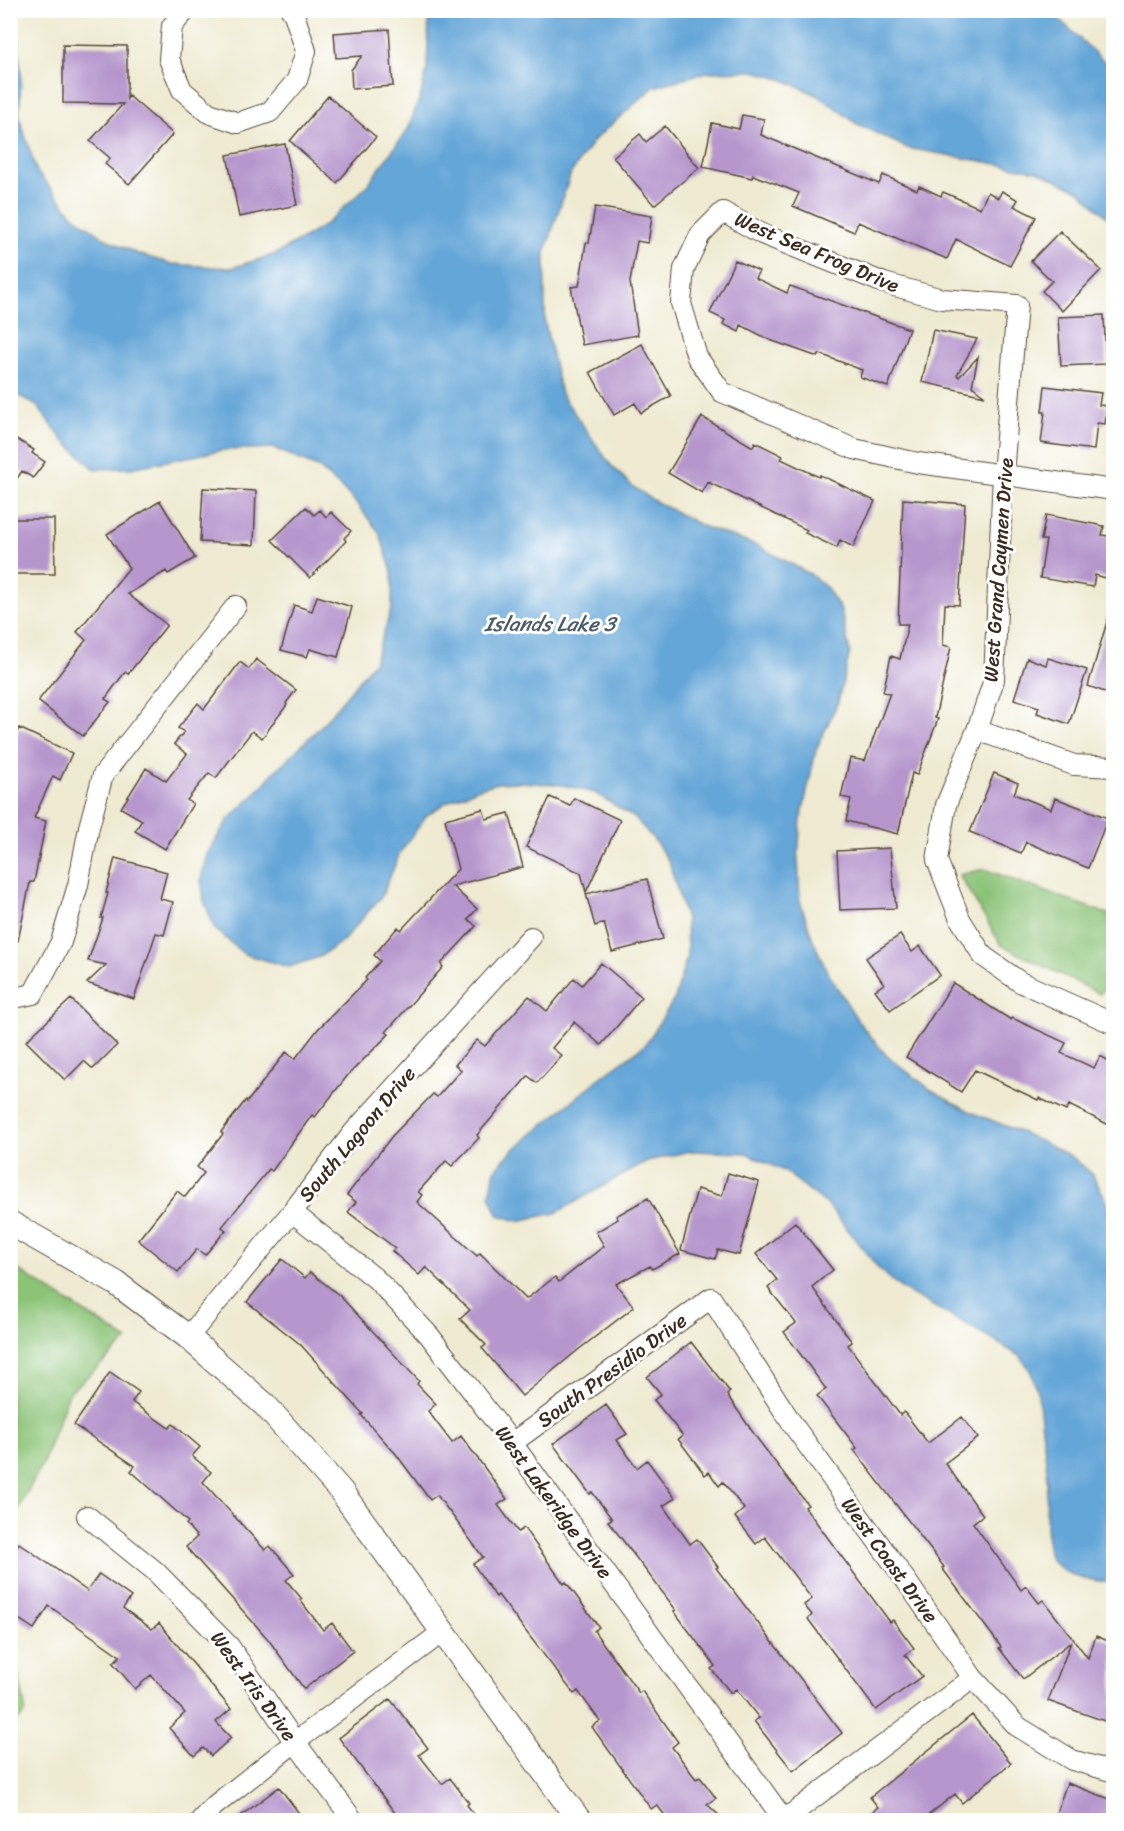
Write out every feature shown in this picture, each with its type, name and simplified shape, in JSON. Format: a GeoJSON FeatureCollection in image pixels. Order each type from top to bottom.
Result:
{"type":"FeatureCollection","features":[{"type":"Feature","properties":{"kind":"street"},"geometry":{"type":"LineString","coordinates":[[186,10],[172,26],[169,59],[182,90],[209,113],[238,123],[270,112],[297,80],[306,51],[291,10]]}},
{"type":"Feature","properties":{"kind":"street","name":"West Sea Frog Drive"},"geometry":{"type":"LineString","coordinates":[[1003,474],[918,463],[854,449],[722,392],[697,357],[681,303],[684,269],[700,235],[723,212],[762,234],[884,283],[942,299],[1017,305]]}},
{"type":"Feature","properties":{"kind":"street","name":"West Grand Caymen Drive"},"geometry":{"type":"LineString","coordinates":[[1017,305],[1003,474],[994,680],[977,730],[946,805],[937,860],[960,918],[983,956],[1020,982],[1113,1024]]}},
{"type":"Feature","properties":{"kind":"street"},"geometry":{"type":"LineString","coordinates":[[1003,474],[1113,490]]}},
{"type":"Feature","properties":{"kind":"street"},"geometry":{"type":"LineString","coordinates":[[10,999],[33,994],[61,942],[78,885],[89,827],[103,775],[236,606]]}},
{"type":"Feature","properties":{"kind":"street"},"geometry":{"type":"LineString","coordinates":[[977,730],[1074,765],[1113,767]]}},
{"type":"Feature","properties":{"kind":"street","name":"South Lagoon Drive"},"geometry":{"type":"LineString","coordinates":[[188,1337],[292,1212],[353,1133],[531,937]]}},
{"type":"Feature","properties":{"kind":"street","name":"West Lakeridge Drive"},"geometry":{"type":"LineString","coordinates":[[292,1212],[376,1279],[429,1335],[512,1443],[784,1820]]}},
{"type":"Feature","properties":{"kind":"street"},"geometry":{"type":"LineString","coordinates":[[10,1223],[116,1283],[188,1337],[265,1406],[341,1491],[579,1821]]}},
{"type":"Feature","properties":{"kind":"street","name":"South Presidio Drive"},"geometry":{"type":"LineString","coordinates":[[512,1443],[711,1298]]}},
{"type":"Feature","properties":{"kind":"street","name":"West Coast Drive"},"geometry":{"type":"LineString","coordinates":[[711,1298],[793,1425],[907,1581],[973,1678],[1017,1726],[1072,1760],[1113,1772]]}},
{"type":"Feature","properties":{"kind":"street","name":"West Iris Drive"},"geometry":{"type":"LineString","coordinates":[[87,1516],[156,1571],[229,1646],[353,1821]]}},
{"type":"Feature","properties":{"kind":"street"},"geometry":{"type":"LineString","coordinates":[[201,1821],[214,1806],[444,1631]]}},
{"type":"Feature","properties":{"kind":"street"},"geometry":{"type":"LineString","coordinates":[[784,1820],[973,1678]]}},
{"type":"Feature","properties":{"kind":"green space"},"geometry":{"type":"Polygon","coordinates":[[[984,869],[1113,916],[1113,977],[1100,994],[1001,945],[959,875],[984,869]]]}},
{"type":"Feature","properties":{"kind":"green space"},"geometry":{"type":"Polygon","coordinates":[[[11,1265],[128,1340],[69,1393],[43,1463],[11,1523],[11,1265]]]}},
{"type":"Feature","properties":{"kind":"green space"},"geometry":{"type":"Polygon","coordinates":[[[11,1659],[17,1666],[26,1712],[11,1727],[11,1659]]]}},
{"type":"Feature","properties":{"kind":"water","name":"Islands Lake 3"},"geometry":{"type":"Polygon","coordinates":[[[10,11],[13,11],[15,18],[21,75],[19,117],[37,172],[74,216],[106,239],[138,254],[172,264],[231,268],[276,254],[309,235],[327,223],[366,187],[408,129],[421,94],[427,69],[429,11],[1045,11],[1058,18],[1113,70],[1113,223],[1080,191],[1037,171],[907,148],[857,124],[819,96],[784,80],[754,71],[707,72],[654,87],[595,139],[571,173],[545,253],[545,323],[561,394],[610,464],[631,485],[653,500],[702,526],[758,546],[810,574],[827,588],[841,610],[850,652],[838,702],[816,750],[801,819],[798,858],[800,901],[813,940],[827,971],[858,1021],[887,1056],[930,1089],[971,1112],[1071,1156],[1092,1174],[1107,1201],[1110,1227],[1109,1284],[1114,1326],[1113,1583],[1084,1579],[1063,1571],[1051,1560],[1046,1527],[1047,1470],[1038,1395],[1031,1372],[1021,1357],[902,1289],[879,1269],[828,1205],[784,1171],[746,1153],[691,1151],[647,1161],[556,1213],[518,1221],[498,1215],[490,1195],[495,1169],[514,1149],[605,1074],[646,1044],[675,998],[687,956],[686,920],[669,862],[635,818],[595,793],[563,785],[498,783],[447,802],[426,816],[400,853],[382,896],[343,941],[319,957],[289,967],[244,954],[215,929],[204,901],[201,880],[207,854],[228,820],[321,726],[374,662],[392,607],[392,572],[379,532],[351,497],[319,468],[273,448],[224,450],[131,468],[95,469],[63,440],[37,406],[11,391],[10,11]]]}},
{"type":"Feature","properties":{"kind":"building"},"geometry":{"type":"Polygon","coordinates":[[[389,29],[393,86],[352,89],[351,70],[362,56],[336,58],[334,33],[389,29]]]}},
{"type":"Feature","properties":{"kind":"building"},"geometry":{"type":"Polygon","coordinates":[[[63,45],[127,46],[127,99],[129,96],[173,134],[129,184],[105,164],[110,158],[90,141],[123,104],[63,103],[63,45]]]}},
{"type":"Feature","properties":{"kind":"building"},"geometry":{"type":"Polygon","coordinates":[[[328,96],[376,137],[337,183],[290,141],[328,96]]]}},
{"type":"Feature","properties":{"kind":"building"},"geometry":{"type":"Polygon","coordinates":[[[742,115],[764,119],[761,135],[879,184],[883,175],[917,190],[919,186],[941,196],[943,192],[980,208],[988,192],[998,198],[1002,191],[1018,200],[1014,206],[1036,217],[1010,266],[956,239],[947,259],[858,222],[854,232],[793,206],[799,193],[753,175],[752,178],[703,167],[712,123],[739,129],[742,115]]]}},
{"type":"Feature","properties":{"kind":"building"},"geometry":{"type":"Polygon","coordinates":[[[665,126],[699,168],[654,205],[613,157],[640,134],[646,142],[665,126]]]}},
{"type":"Feature","properties":{"kind":"building"},"geometry":{"type":"Polygon","coordinates":[[[285,144],[297,205],[239,217],[227,155],[285,144]]]}},
{"type":"Feature","properties":{"kind":"building"},"geometry":{"type":"Polygon","coordinates":[[[595,207],[652,216],[648,243],[637,241],[630,282],[638,335],[582,345],[571,287],[579,286],[595,207]]]}},
{"type":"Feature","properties":{"kind":"building"},"geometry":{"type":"Polygon","coordinates":[[[1060,231],[1101,270],[1062,311],[1042,291],[1052,281],[1031,261],[1060,231]]]}},
{"type":"Feature","properties":{"kind":"building"},"geometry":{"type":"Polygon","coordinates":[[[735,260],[759,271],[755,278],[787,293],[790,286],[909,329],[888,387],[860,377],[862,370],[820,354],[818,357],[770,340],[741,325],[739,332],[723,324],[725,320],[710,313],[735,260]]]}},
{"type":"Feature","properties":{"kind":"building"},"geometry":{"type":"Polygon","coordinates":[[[1104,315],[1106,364],[1061,366],[1058,317],[1104,315]]]}},
{"type":"Feature","properties":{"kind":"building"},"geometry":{"type":"Polygon","coordinates":[[[933,330],[977,339],[957,375],[959,377],[978,357],[972,386],[985,396],[922,382],[933,330]]]}},
{"type":"Feature","properties":{"kind":"building"},"geometry":{"type":"Polygon","coordinates":[[[642,344],[671,396],[641,413],[635,403],[614,415],[590,372],[642,344]]]}},
{"type":"Feature","properties":{"kind":"building"},"geometry":{"type":"Polygon","coordinates":[[[1045,386],[1101,393],[1099,405],[1107,406],[1105,424],[1097,423],[1094,450],[1041,443],[1045,412],[1042,412],[1045,386]]]}},
{"type":"Feature","properties":{"kind":"building"},"geometry":{"type":"Polygon","coordinates":[[[702,417],[753,447],[755,442],[783,456],[781,459],[875,501],[853,547],[840,540],[837,548],[805,533],[807,530],[708,482],[702,493],[668,473],[702,417]]]}},
{"type":"Feature","properties":{"kind":"building"},"geometry":{"type":"Polygon","coordinates":[[[10,435],[34,450],[32,453],[45,462],[33,478],[22,471],[10,489],[10,435]]]}},
{"type":"Feature","properties":{"kind":"building"},"geometry":{"type":"Polygon","coordinates":[[[203,488],[256,491],[254,545],[200,542],[203,488]]]}},
{"type":"Feature","properties":{"kind":"building"},"geometry":{"type":"Polygon","coordinates":[[[903,499],[965,504],[959,605],[945,604],[943,645],[951,647],[935,718],[938,719],[917,775],[912,773],[898,834],[846,821],[851,799],[841,797],[850,758],[865,761],[890,693],[883,692],[891,656],[900,659],[908,624],[898,624],[903,499]]]}},
{"type":"Feature","properties":{"kind":"building"},"geometry":{"type":"Polygon","coordinates":[[[160,501],[195,558],[168,574],[166,571],[128,594],[167,625],[128,674],[125,672],[105,699],[110,702],[83,736],[38,701],[86,640],[77,632],[129,568],[107,534],[160,501]]]}},
{"type":"Feature","properties":{"kind":"building"},"geometry":{"type":"Polygon","coordinates":[[[306,507],[314,515],[320,510],[326,517],[331,512],[351,531],[344,538],[346,541],[310,578],[272,540],[306,507]]]}},
{"type":"Feature","properties":{"kind":"building"},"geometry":{"type":"Polygon","coordinates":[[[1046,515],[1104,526],[1102,535],[1113,537],[1113,580],[1095,575],[1093,587],[1040,578],[1046,540],[1041,540],[1046,515]]]}},
{"type":"Feature","properties":{"kind":"building"},"geometry":{"type":"Polygon","coordinates":[[[10,519],[54,519],[55,574],[10,574],[10,519]]]}},
{"type":"Feature","properties":{"kind":"building"},"geometry":{"type":"Polygon","coordinates":[[[317,596],[352,607],[338,657],[310,649],[307,657],[281,650],[294,605],[312,611],[317,596]]]}},
{"type":"Feature","properties":{"kind":"building"},"geometry":{"type":"Polygon","coordinates":[[[1109,615],[1113,616],[1113,695],[1088,686],[1109,615]]]}},
{"type":"Feature","properties":{"kind":"building"},"geometry":{"type":"Polygon","coordinates":[[[1027,658],[1046,665],[1048,658],[1087,670],[1069,724],[1037,713],[1039,707],[1014,699],[1027,658]]]}},
{"type":"Feature","properties":{"kind":"building"},"geometry":{"type":"Polygon","coordinates":[[[256,659],[296,690],[262,738],[252,731],[216,778],[209,773],[187,800],[193,804],[165,849],[135,831],[142,820],[121,808],[146,768],[166,781],[187,754],[174,744],[184,732],[178,728],[198,703],[204,709],[240,662],[249,669],[256,659]]]}},
{"type":"Feature","properties":{"kind":"building"},"geometry":{"type":"Polygon","coordinates":[[[19,728],[72,753],[60,780],[53,776],[34,818],[46,821],[34,882],[30,882],[18,941],[10,940],[10,747],[19,728]]]}},
{"type":"Feature","properties":{"kind":"building"},"geometry":{"type":"Polygon","coordinates":[[[994,773],[1018,783],[1014,794],[1051,809],[1055,798],[1108,818],[1088,868],[1026,842],[1021,853],[970,832],[994,773]]]}},
{"type":"Feature","properties":{"kind":"building"},"geometry":{"type":"Polygon","coordinates":[[[550,797],[570,806],[574,798],[620,820],[586,892],[581,873],[526,847],[550,797]]]}},
{"type":"Feature","properties":{"kind":"building"},"geometry":{"type":"Polygon","coordinates":[[[483,809],[486,819],[509,813],[523,867],[452,886],[477,909],[468,919],[476,926],[441,964],[443,967],[386,1032],[389,1034],[348,1075],[315,1117],[312,1115],[272,1171],[269,1169],[222,1227],[226,1230],[205,1255],[197,1249],[178,1272],[138,1240],[177,1191],[185,1197],[204,1173],[197,1167],[223,1134],[221,1132],[286,1052],[295,1059],[318,1029],[367,980],[365,978],[380,961],[374,955],[398,927],[401,930],[458,869],[445,819],[483,809]]]}},
{"type":"Feature","properties":{"kind":"building"},"geometry":{"type":"Polygon","coordinates":[[[890,848],[896,908],[840,910],[837,851],[890,848]]]}},
{"type":"Feature","properties":{"kind":"building"},"geometry":{"type":"Polygon","coordinates":[[[115,858],[167,872],[160,899],[173,902],[164,935],[156,933],[134,999],[87,983],[106,965],[88,961],[103,918],[101,918],[115,858]]]}},
{"type":"Feature","properties":{"kind":"building"},"geometry":{"type":"Polygon","coordinates":[[[647,879],[663,939],[612,952],[604,923],[595,926],[586,894],[647,879]]]}},
{"type":"Feature","properties":{"kind":"building"},"geometry":{"type":"Polygon","coordinates":[[[900,935],[912,952],[920,946],[940,975],[890,1010],[875,990],[884,984],[866,958],[900,935]]]}},
{"type":"Feature","properties":{"kind":"building"},"geometry":{"type":"Polygon","coordinates":[[[601,963],[642,997],[601,1045],[574,1022],[552,1048],[562,1056],[537,1083],[528,1076],[477,1135],[479,1138],[452,1166],[446,1161],[418,1192],[422,1195],[417,1202],[477,1256],[480,1253],[526,1299],[555,1277],[559,1282],[604,1246],[596,1232],[618,1219],[616,1216],[648,1198],[680,1254],[652,1269],[650,1266],[616,1284],[634,1307],[522,1396],[482,1348],[486,1345],[460,1319],[470,1310],[426,1267],[419,1275],[392,1251],[395,1248],[348,1212],[356,1202],[347,1195],[392,1136],[433,1094],[437,1097],[461,1070],[455,1065],[477,1040],[485,1046],[529,996],[547,1011],[574,978],[582,985],[601,963]]]}},
{"type":"Feature","properties":{"kind":"building"},"geometry":{"type":"Polygon","coordinates":[[[953,983],[1011,1020],[1012,1018],[1066,1043],[1061,1053],[1094,1068],[1100,1056],[1113,1063],[1113,1127],[1069,1105],[1066,1111],[1039,1098],[1038,1100],[975,1070],[961,1092],[906,1057],[953,983]]]}},
{"type":"Feature","properties":{"kind":"building"},"geometry":{"type":"Polygon","coordinates":[[[71,999],[117,1045],[93,1069],[84,1061],[65,1080],[26,1041],[71,999]]]}},
{"type":"Feature","properties":{"kind":"building"},"geometry":{"type":"Polygon","coordinates":[[[728,1173],[759,1182],[739,1255],[718,1250],[715,1259],[681,1250],[697,1189],[722,1196],[728,1173]]]}},
{"type":"Feature","properties":{"kind":"building"},"geometry":{"type":"Polygon","coordinates":[[[795,1222],[833,1270],[812,1287],[852,1342],[848,1345],[900,1415],[904,1412],[928,1443],[962,1417],[978,1438],[945,1463],[983,1515],[973,1523],[1021,1590],[1026,1586],[1039,1603],[1043,1600],[1088,1658],[1096,1636],[1113,1643],[1113,1724],[1048,1701],[1071,1642],[1023,1679],[942,1568],[944,1567],[854,1450],[857,1448],[817,1396],[826,1389],[784,1332],[796,1323],[768,1288],[777,1280],[756,1254],[795,1222]]]}},
{"type":"Feature","properties":{"kind":"building"},"geometry":{"type":"Polygon","coordinates":[[[282,1259],[305,1278],[310,1272],[340,1296],[419,1381],[417,1384],[436,1404],[428,1411],[452,1443],[461,1436],[481,1463],[507,1499],[498,1505],[518,1532],[524,1528],[564,1584],[566,1582],[599,1627],[594,1631],[639,1693],[642,1691],[678,1742],[672,1747],[696,1779],[700,1777],[716,1798],[707,1804],[725,1821],[669,1821],[657,1805],[651,1809],[592,1727],[600,1721],[578,1691],[574,1694],[498,1595],[496,1597],[473,1564],[483,1557],[437,1495],[430,1500],[396,1454],[361,1415],[363,1414],[300,1344],[247,1302],[282,1259]]]}},
{"type":"Feature","properties":{"kind":"building"},"geometry":{"type":"Polygon","coordinates":[[[691,1342],[730,1392],[727,1395],[808,1505],[805,1507],[890,1622],[893,1620],[914,1648],[905,1655],[922,1676],[876,1710],[808,1619],[812,1615],[804,1605],[812,1599],[765,1537],[756,1544],[735,1517],[744,1509],[723,1482],[719,1486],[709,1472],[705,1475],[678,1439],[683,1436],[654,1400],[661,1394],[647,1377],[691,1342]]]}},
{"type":"Feature","properties":{"kind":"building"},"geometry":{"type":"Polygon","coordinates":[[[110,1372],[139,1392],[132,1402],[169,1428],[173,1424],[200,1447],[192,1456],[211,1472],[203,1482],[265,1550],[270,1546],[294,1574],[286,1580],[323,1630],[332,1623],[353,1651],[304,1689],[268,1639],[186,1547],[197,1537],[186,1524],[188,1522],[131,1471],[135,1466],[74,1425],[110,1372]]]}},
{"type":"Feature","properties":{"kind":"building"},"geometry":{"type":"Polygon","coordinates":[[[606,1405],[627,1434],[617,1440],[637,1468],[647,1460],[675,1498],[663,1506],[690,1544],[697,1539],[718,1567],[716,1568],[842,1733],[793,1771],[754,1721],[759,1718],[736,1689],[731,1693],[711,1669],[715,1666],[674,1611],[676,1610],[608,1521],[612,1519],[592,1492],[590,1494],[553,1444],[606,1405]]]}},
{"type":"Feature","properties":{"kind":"building"},"geometry":{"type":"Polygon","coordinates":[[[19,1543],[87,1591],[99,1574],[131,1597],[123,1608],[152,1629],[159,1623],[231,1709],[216,1722],[231,1738],[211,1756],[203,1748],[194,1756],[169,1728],[185,1713],[151,1675],[135,1689],[113,1663],[120,1656],[49,1606],[34,1629],[10,1613],[10,1556],[19,1543]]]}},
{"type":"Feature","properties":{"kind":"building"},"geometry":{"type":"Polygon","coordinates":[[[390,1699],[428,1748],[419,1755],[442,1784],[450,1778],[479,1821],[401,1821],[339,1738],[390,1699]]]}},
{"type":"Feature","properties":{"kind":"building"},"geometry":{"type":"Polygon","coordinates":[[[972,1715],[1011,1763],[962,1803],[955,1794],[921,1821],[860,1821],[878,1807],[870,1797],[972,1715]]]}},
{"type":"Feature","properties":{"kind":"building"},"geometry":{"type":"Polygon","coordinates":[[[1067,1783],[1113,1800],[1113,1821],[1053,1821],[1067,1783]]]}},
{"type":"Feature","properties":{"kind":"building"},"geometry":{"type":"Polygon","coordinates":[[[279,1787],[305,1821],[234,1821],[279,1787]]]}}]}
